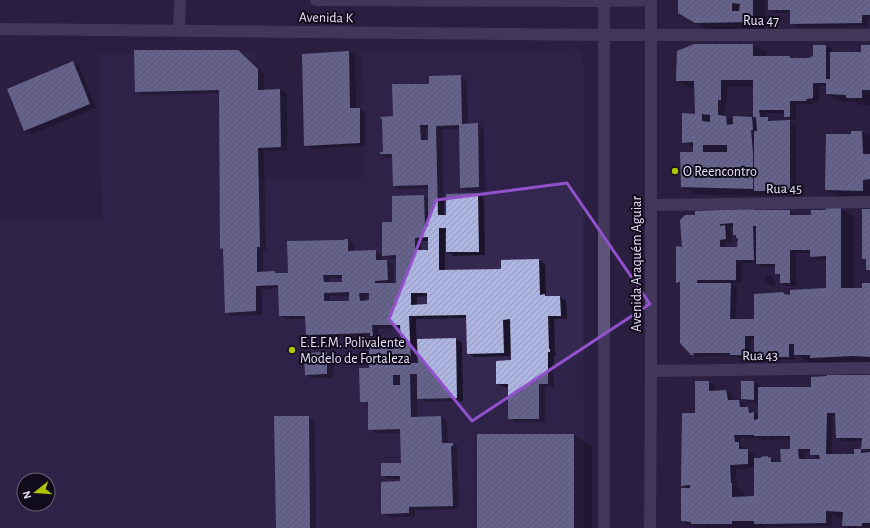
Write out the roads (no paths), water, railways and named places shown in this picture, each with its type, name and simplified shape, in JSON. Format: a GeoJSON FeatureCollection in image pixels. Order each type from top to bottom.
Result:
{"type":"FeatureCollection","features":[{"type":"Feature","properties":{"kind":"street"},"geometry":{"type":"LineString","coordinates":[[179,31],[180,0]]}},
{"type":"Feature","properties":{"kind":"street","name":"Avenida K"},"geometry":{"type":"LineString","coordinates":[[316,0],[651,0]]}},
{"type":"Feature","properties":{"kind":"street","name":"Avenida Araquém Aguiar"},"geometry":{"type":"LineString","coordinates":[[650,528],[651,0]]}},
{"type":"Feature","properties":{"kind":"street"},"geometry":{"type":"LineString","coordinates":[[604,1],[604,528]]}},
{"type":"Feature","properties":{"kind":"street","name":"Avenida K"},"geometry":{"type":"LineString","coordinates":[[0,29],[651,35]]}},
{"type":"Feature","properties":{"kind":"street","name":"Rua 47"},"geometry":{"type":"LineString","coordinates":[[651,35],[870,35]]}},
{"type":"Feature","properties":{"kind":"street","name":"Rua 45"},"geometry":{"type":"LineString","coordinates":[[651,205],[870,202]]}},
{"type":"Feature","properties":{"kind":"street","name":"Rua 43"},"geometry":{"type":"LineString","coordinates":[[651,371],[870,368]]}},
{"type":"Feature","properties":{"kind":"place","name":"O Reencontro"},"geometry":{"type":"Point","coordinates":[675,171]}},
{"type":"Feature","properties":{"kind":"place","name":"E.E.F.M. Polivalente Modelo de Fortaleza"},"geometry":{"type":"Point","coordinates":[292,350]}}]}
